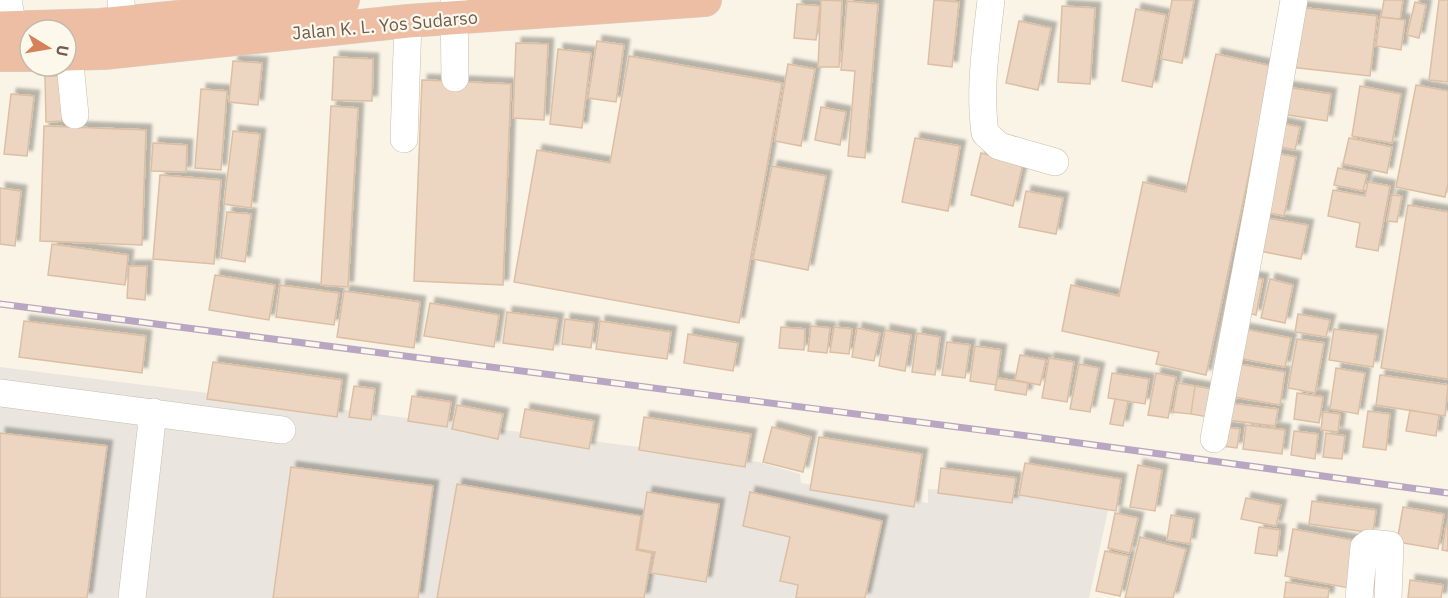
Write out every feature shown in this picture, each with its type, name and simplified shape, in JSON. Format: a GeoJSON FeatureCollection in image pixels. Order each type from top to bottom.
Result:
{"type":"FeatureCollection","features":[{"type":"Feature","properties":{"kind":"highway","name":"Jalan K. L. Yos Sudarso"},"geometry":{"type":"LineString","coordinates":[[10,33],[122,11],[343,0]]}},
{"type":"Feature","properties":{"kind":"highway","name":"Jalan K. L. Yos Sudarso"},"geometry":{"type":"LineString","coordinates":[[78,54],[104,53],[408,21],[454,9],[705,0]]}},
{"type":"Feature","properties":{"kind":"street"},"geometry":{"type":"LineString","coordinates":[[991,0],[982,113],[985,133],[999,146],[1055,162]]}},
{"type":"Feature","properties":{"kind":"street"},"geometry":{"type":"LineString","coordinates":[[1214,439],[1294,0]]}},
{"type":"Feature","properties":{"kind":"street"},"geometry":{"type":"LineString","coordinates":[[454,9],[455,78]]}},
{"type":"Feature","properties":{"kind":"street"},"geometry":{"type":"LineString","coordinates":[[404,139],[408,21]]}},
{"type":"Feature","properties":{"kind":"street"},"geometry":{"type":"LineString","coordinates":[[70,78],[75,115]]}},
{"type":"Feature","properties":{"kind":"street"},"geometry":{"type":"LineString","coordinates":[[0,393],[282,430]]}},
{"type":"Feature","properties":{"kind":"street"},"geometry":{"type":"LineString","coordinates":[[132,598],[153,412]]}},
{"type":"Feature","properties":{"kind":"street"},"geometry":{"type":"LineString","coordinates":[[1359,598],[1364,547],[1369,543],[1374,543],[1390,545],[1388,598]]}},
{"type":"Feature","properties":{"kind":"shaded area"},"geometry":{"type":"Polygon","coordinates":[[[0,367],[759,462],[800,474],[801,483],[928,503],[928,489],[1110,501],[1089,598],[0,598],[0,367]]]}},
{"type":"Feature","properties":{"kind":"building"},"geometry":{"type":"Polygon","coordinates":[[[821,0],[842,1],[839,67],[818,67],[821,0]]]}},
{"type":"Feature","properties":{"kind":"building"},"geometry":{"type":"Polygon","coordinates":[[[934,0],[959,2],[952,67],[928,64],[934,0]]]}},
{"type":"Feature","properties":{"kind":"building"},"geometry":{"type":"Polygon","coordinates":[[[1172,0],[1194,0],[1182,63],[1161,59],[1172,0]]]}},
{"type":"Feature","properties":{"kind":"building"},"geometry":{"type":"Polygon","coordinates":[[[1384,0],[1403,0],[1400,19],[1381,17],[1384,0]]]}},
{"type":"Feature","properties":{"kind":"building"},"geometry":{"type":"Polygon","coordinates":[[[1439,0],[1448,0],[1448,82],[1429,80],[1439,0]]]}},
{"type":"Feature","properties":{"kind":"building"},"geometry":{"type":"Polygon","coordinates":[[[847,1],[878,4],[865,158],[848,156],[855,71],[841,70],[847,1]]]}},
{"type":"Feature","properties":{"kind":"building"},"geometry":{"type":"Polygon","coordinates":[[[1415,2],[1426,5],[1419,38],[1407,35],[1415,2]]]}},
{"type":"Feature","properties":{"kind":"building"},"geometry":{"type":"Polygon","coordinates":[[[797,4],[820,6],[816,40],[794,38],[797,4]]]}},
{"type":"Feature","properties":{"kind":"building"},"geometry":{"type":"Polygon","coordinates":[[[1062,6],[1095,8],[1090,84],[1058,82],[1062,6]]]}},
{"type":"Feature","properties":{"kind":"building"},"geometry":{"type":"Polygon","coordinates":[[[1297,7],[1377,16],[1370,76],[1290,67],[1297,7]]]}},
{"type":"Feature","properties":{"kind":"building"},"geometry":{"type":"Polygon","coordinates":[[[1136,9],[1166,15],[1152,87],[1122,81],[1136,9]]]}},
{"type":"Feature","properties":{"kind":"building"},"geometry":{"type":"Polygon","coordinates":[[[1380,17],[1405,20],[1401,50],[1376,46],[1380,17]]]}},
{"type":"Feature","properties":{"kind":"building"},"geometry":{"type":"Polygon","coordinates":[[[1019,21],[1051,28],[1038,90],[1006,83],[1019,21]]]}},
{"type":"Feature","properties":{"kind":"building"},"geometry":{"type":"Polygon","coordinates":[[[597,41],[624,45],[616,102],[588,98],[597,41]]]}},
{"type":"Feature","properties":{"kind":"building"},"geometry":{"type":"Polygon","coordinates":[[[516,43],[548,44],[544,120],[513,118],[516,43]]]}},
{"type":"Feature","properties":{"kind":"building"},"geometry":{"type":"Polygon","coordinates":[[[558,49],[591,53],[582,128],[550,124],[558,49]]]}},
{"type":"Feature","properties":{"kind":"building"},"geometry":{"type":"Polygon","coordinates":[[[1216,54],[1272,66],[1206,375],[1156,364],[1159,352],[1062,331],[1071,285],[1119,296],[1143,182],[1186,192],[1216,54]]]}},
{"type":"Feature","properties":{"kind":"building"},"geometry":{"type":"Polygon","coordinates":[[[629,56],[782,83],[739,323],[514,282],[537,150],[610,163],[629,56]]]}},
{"type":"Feature","properties":{"kind":"building"},"geometry":{"type":"Polygon","coordinates":[[[334,57],[373,59],[372,101],[332,100],[334,57]]]}},
{"type":"Feature","properties":{"kind":"building"},"geometry":{"type":"Polygon","coordinates":[[[233,61],[262,63],[258,105],[229,102],[233,61]]]}},
{"type":"Feature","properties":{"kind":"building"},"geometry":{"type":"Polygon","coordinates":[[[788,64],[815,69],[801,146],[775,141],[788,64]]]}},
{"type":"Feature","properties":{"kind":"building"},"geometry":{"type":"Polygon","coordinates":[[[45,78],[62,78],[62,121],[46,122],[45,78]]]}},
{"type":"Feature","properties":{"kind":"building"},"geometry":{"type":"Polygon","coordinates":[[[422,80],[511,84],[503,285],[414,281],[422,80]]]}},
{"type":"Feature","properties":{"kind":"building"},"geometry":{"type":"Polygon","coordinates":[[[1416,85],[1448,91],[1448,183],[1445,197],[1396,187],[1416,85]]]}},
{"type":"Feature","properties":{"kind":"building"},"geometry":{"type":"Polygon","coordinates":[[[1360,86],[1401,94],[1392,143],[1352,136],[1360,86]]]}},
{"type":"Feature","properties":{"kind":"building"},"geometry":{"type":"Polygon","coordinates":[[[1286,87],[1331,94],[1327,121],[1282,114],[1286,87]]]}},
{"type":"Feature","properties":{"kind":"building"},"geometry":{"type":"Polygon","coordinates":[[[201,89],[227,91],[221,170],[195,168],[201,89]]]}},
{"type":"Feature","properties":{"kind":"building"},"geometry":{"type":"Polygon","coordinates":[[[11,94],[34,96],[27,156],[4,154],[11,94]]]}},
{"type":"Feature","properties":{"kind":"building"},"geometry":{"type":"Polygon","coordinates":[[[331,106],[358,108],[348,287],[321,285],[331,106]]]}},
{"type":"Feature","properties":{"kind":"building"},"geometry":{"type":"Polygon","coordinates":[[[821,107],[846,112],[840,145],[815,140],[821,107]]]}},
{"type":"Feature","properties":{"kind":"building"},"geometry":{"type":"Polygon","coordinates":[[[1276,122],[1300,127],[1295,150],[1271,145],[1276,122]]]}},
{"type":"Feature","properties":{"kind":"building"},"geometry":{"type":"Polygon","coordinates":[[[44,126],[146,130],[142,245],[40,241],[44,126]]]}},
{"type":"Feature","properties":{"kind":"building"},"geometry":{"type":"Polygon","coordinates":[[[233,131],[260,134],[251,208],[224,204],[233,131]]]}},
{"type":"Feature","properties":{"kind":"building"},"geometry":{"type":"Polygon","coordinates":[[[915,138],[960,146],[948,211],[902,202],[915,138]]]}},
{"type":"Feature","properties":{"kind":"building"},"geometry":{"type":"Polygon","coordinates":[[[1349,138],[1392,147],[1387,173],[1343,164],[1349,138]]]}},
{"type":"Feature","properties":{"kind":"building"},"geometry":{"type":"Polygon","coordinates":[[[153,143],[187,145],[186,172],[151,171],[153,143]]]}},
{"type":"Feature","properties":{"kind":"building"},"geometry":{"type":"Polygon","coordinates":[[[1270,152],[1296,157],[1284,216],[1259,211],[1270,152]]]}},
{"type":"Feature","properties":{"kind":"building"},"geometry":{"type":"Polygon","coordinates":[[[981,153],[1023,164],[1013,206],[971,195],[981,153]]]}},
{"type":"Feature","properties":{"kind":"building"},"geometry":{"type":"Polygon","coordinates":[[[772,166],[826,176],[808,270],[753,259],[772,166]]]}},
{"type":"Feature","properties":{"kind":"building"},"geometry":{"type":"Polygon","coordinates":[[[1338,168],[1367,174],[1363,191],[1334,185],[1338,168]]]}},
{"type":"Feature","properties":{"kind":"building"},"geometry":{"type":"Polygon","coordinates":[[[160,175],[221,180],[214,264],[153,259],[160,175]]]}},
{"type":"Feature","properties":{"kind":"building"},"geometry":{"type":"Polygon","coordinates":[[[1368,182],[1390,186],[1378,251],[1356,247],[1360,223],[1328,216],[1333,190],[1365,196],[1368,182]]]}},
{"type":"Feature","properties":{"kind":"building"},"geometry":{"type":"Polygon","coordinates":[[[0,188],[21,191],[15,246],[0,244],[0,188]]]}},
{"type":"Feature","properties":{"kind":"building"},"geometry":{"type":"Polygon","coordinates":[[[1026,191],[1063,198],[1056,234],[1019,227],[1026,191]]]}},
{"type":"Feature","properties":{"kind":"building"},"geometry":{"type":"Polygon","coordinates":[[[1392,195],[1402,196],[1397,222],[1387,221],[1392,195]]]}},
{"type":"Feature","properties":{"kind":"building"},"geometry":{"type":"Polygon","coordinates":[[[1408,205],[1448,212],[1448,379],[1381,368],[1408,205]]]}},
{"type":"Feature","properties":{"kind":"building"},"geometry":{"type":"Polygon","coordinates":[[[227,212],[251,214],[245,262],[221,258],[227,212]]]}},
{"type":"Feature","properties":{"kind":"building"},"geometry":{"type":"Polygon","coordinates":[[[1261,217],[1308,225],[1301,259],[1254,250],[1261,217]]]}},
{"type":"Feature","properties":{"kind":"building"},"geometry":{"type":"Polygon","coordinates":[[[52,244],[128,255],[125,285],[48,275],[52,244]]]}},
{"type":"Feature","properties":{"kind":"building"},"geometry":{"type":"Polygon","coordinates":[[[129,266],[147,266],[145,300],[127,298],[129,266]]]}},
{"type":"Feature","properties":{"kind":"building"},"geometry":{"type":"Polygon","coordinates":[[[215,275],[275,285],[269,320],[209,310],[215,275]]]}},
{"type":"Feature","properties":{"kind":"building"},"geometry":{"type":"Polygon","coordinates":[[[1251,277],[1263,279],[1256,315],[1244,312],[1251,277]]]}},
{"type":"Feature","properties":{"kind":"building"},"geometry":{"type":"Polygon","coordinates":[[[1270,279],[1293,285],[1285,323],[1261,318],[1270,279]]]}},
{"type":"Feature","properties":{"kind":"building"},"geometry":{"type":"Polygon","coordinates":[[[280,285],[339,293],[334,325],[276,317],[280,285]]]}},
{"type":"Feature","properties":{"kind":"building"},"geometry":{"type":"Polygon","coordinates":[[[344,291],[420,302],[414,348],[337,337],[344,291]]]}},
{"type":"Feature","properties":{"kind":"building"},"geometry":{"type":"Polygon","coordinates":[[[430,303],[499,315],[494,347],[424,336],[430,303]]]}},
{"type":"Feature","properties":{"kind":"building"},"geometry":{"type":"Polygon","coordinates":[[[507,312],[558,319],[553,350],[503,343],[507,312]]]}},
{"type":"Feature","properties":{"kind":"building"},"geometry":{"type":"Polygon","coordinates":[[[1298,314],[1330,320],[1326,337],[1295,332],[1298,314]]]}},
{"type":"Feature","properties":{"kind":"building"},"geometry":{"type":"Polygon","coordinates":[[[565,319],[594,323],[591,348],[562,344],[565,319]]]}},
{"type":"Feature","properties":{"kind":"building"},"geometry":{"type":"Polygon","coordinates":[[[24,321],[146,336],[142,373],[19,357],[24,321]]]}},
{"type":"Feature","properties":{"kind":"building"},"geometry":{"type":"Polygon","coordinates":[[[600,321],[671,332],[667,359],[596,349],[600,321]]]}},
{"type":"Feature","properties":{"kind":"building"},"geometry":{"type":"Polygon","coordinates":[[[811,326],[830,328],[827,353],[808,351],[811,326]]]}},
{"type":"Feature","properties":{"kind":"building"},"geometry":{"type":"Polygon","coordinates":[[[781,327],[805,329],[804,350],[779,348],[781,327]]]}},
{"type":"Feature","properties":{"kind":"building"},"geometry":{"type":"Polygon","coordinates":[[[834,327],[852,329],[849,354],[830,352],[834,327]]]}},
{"type":"Feature","properties":{"kind":"building"},"geometry":{"type":"Polygon","coordinates":[[[857,328],[880,333],[874,361],[852,357],[857,328]]]}},
{"type":"Feature","properties":{"kind":"building"},"geometry":{"type":"Polygon","coordinates":[[[1244,329],[1291,338],[1285,367],[1238,358],[1244,329]]]}},
{"type":"Feature","properties":{"kind":"building"},"geometry":{"type":"Polygon","coordinates":[[[1334,329],[1378,335],[1373,367],[1329,360],[1334,329]]]}},
{"type":"Feature","properties":{"kind":"building"},"geometry":{"type":"Polygon","coordinates":[[[885,330],[911,335],[905,371],[879,366],[885,330]]]}},
{"type":"Feature","properties":{"kind":"building"},"geometry":{"type":"Polygon","coordinates":[[[917,333],[940,337],[935,375],[912,372],[917,333]]]}},
{"type":"Feature","properties":{"kind":"building"},"geometry":{"type":"Polygon","coordinates":[[[688,334],[738,343],[733,371],[684,363],[688,334]]]}},
{"type":"Feature","properties":{"kind":"building"},"geometry":{"type":"Polygon","coordinates":[[[1297,339],[1324,343],[1315,393],[1288,388],[1297,339]]]}},
{"type":"Feature","properties":{"kind":"building"},"geometry":{"type":"Polygon","coordinates":[[[947,342],[970,345],[965,378],[942,375],[947,342]]]}},
{"type":"Feature","properties":{"kind":"building"},"geometry":{"type":"Polygon","coordinates":[[[975,346],[1001,350],[996,385],[970,381],[975,346]]]}},
{"type":"Feature","properties":{"kind":"building"},"geometry":{"type":"Polygon","coordinates":[[[1020,355],[1046,360],[1040,385],[1015,380],[1020,355]]]}},
{"type":"Feature","properties":{"kind":"building"},"geometry":{"type":"Polygon","coordinates":[[[1049,358],[1074,362],[1067,402],[1042,398],[1049,358]]]}},
{"type":"Feature","properties":{"kind":"building"},"geometry":{"type":"Polygon","coordinates":[[[213,362],[342,380],[337,417],[207,399],[213,362]]]}},
{"type":"Feature","properties":{"kind":"building"},"geometry":{"type":"Polygon","coordinates":[[[1233,363],[1285,372],[1280,405],[1228,396],[1233,363]]]}},
{"type":"Feature","properties":{"kind":"building"},"geometry":{"type":"Polygon","coordinates":[[[1079,364],[1099,368],[1090,412],[1070,409],[1079,364]]]}},
{"type":"Feature","properties":{"kind":"building"},"geometry":{"type":"Polygon","coordinates":[[[1336,368],[1365,373],[1358,414],[1330,409],[1336,368]]]}},
{"type":"Feature","properties":{"kind":"building"},"geometry":{"type":"Polygon","coordinates":[[[1112,373],[1149,379],[1145,404],[1108,398],[1112,373]]]}},
{"type":"Feature","properties":{"kind":"building"},"geometry":{"type":"Polygon","coordinates":[[[1156,373],[1176,377],[1168,418],[1148,415],[1156,373]]]}},
{"type":"Feature","properties":{"kind":"building"},"geometry":{"type":"Polygon","coordinates":[[[1380,375],[1448,385],[1445,416],[1376,405],[1380,375]]]}},
{"type":"Feature","properties":{"kind":"building"},"geometry":{"type":"Polygon","coordinates":[[[997,378],[1028,383],[1026,395],[995,390],[997,378]]]}},
{"type":"Feature","properties":{"kind":"building"},"geometry":{"type":"Polygon","coordinates":[[[1178,383],[1195,386],[1191,414],[1173,412],[1178,383]]]}},
{"type":"Feature","properties":{"kind":"building"},"geometry":{"type":"Polygon","coordinates":[[[354,386],[375,389],[371,420],[349,417],[354,386]]]}},
{"type":"Feature","properties":{"kind":"building"},"geometry":{"type":"Polygon","coordinates":[[[1195,386],[1212,389],[1208,417],[1191,414],[1195,386]]]}},
{"type":"Feature","properties":{"kind":"building"},"geometry":{"type":"Polygon","coordinates":[[[1297,393],[1323,397],[1319,423],[1294,419],[1297,393]]]}},
{"type":"Feature","properties":{"kind":"building"},"geometry":{"type":"Polygon","coordinates":[[[412,396],[451,402],[447,427],[408,421],[412,396]]]}},
{"type":"Feature","properties":{"kind":"building"},"geometry":{"type":"Polygon","coordinates":[[[1115,399],[1128,401],[1123,426],[1110,424],[1115,399]]]}},
{"type":"Feature","properties":{"kind":"building"},"geometry":{"type":"Polygon","coordinates":[[[1230,403],[1278,409],[1275,426],[1227,420],[1230,403]]]}},
{"type":"Feature","properties":{"kind":"building"},"geometry":{"type":"Polygon","coordinates":[[[457,405],[503,414],[498,439],[452,429],[457,405]]]}},
{"type":"Feature","properties":{"kind":"building"},"geometry":{"type":"Polygon","coordinates":[[[525,409],[594,421],[589,449],[520,437],[525,409]]]}},
{"type":"Feature","properties":{"kind":"building"},"geometry":{"type":"Polygon","coordinates":[[[1410,410],[1439,415],[1436,436],[1406,431],[1410,410]]]}},
{"type":"Feature","properties":{"kind":"building"},"geometry":{"type":"Polygon","coordinates":[[[1368,411],[1390,414],[1386,450],[1363,447],[1368,411]]]}},
{"type":"Feature","properties":{"kind":"building"},"geometry":{"type":"Polygon","coordinates":[[[1323,412],[1340,414],[1338,432],[1321,430],[1323,412]]]}},
{"type":"Feature","properties":{"kind":"building"},"geometry":{"type":"Polygon","coordinates":[[[644,417],[751,434],[745,467],[639,450],[644,417]]]}},
{"type":"Feature","properties":{"kind":"building"},"geometry":{"type":"Polygon","coordinates":[[[1246,425],[1285,430],[1282,454],[1243,449],[1246,425]]]}},
{"type":"Feature","properties":{"kind":"building"},"geometry":{"type":"Polygon","coordinates":[[[772,427],[811,437],[803,472],[763,462],[772,427]]]}},
{"type":"Feature","properties":{"kind":"building"},"geometry":{"type":"Polygon","coordinates":[[[1225,427],[1240,429],[1237,448],[1222,446],[1225,427]]]}},
{"type":"Feature","properties":{"kind":"building"},"geometry":{"type":"Polygon","coordinates":[[[1294,431],[1318,434],[1315,459],[1291,455],[1294,431]]]}},
{"type":"Feature","properties":{"kind":"building"},"geometry":{"type":"Polygon","coordinates":[[[0,433],[107,446],[87,598],[0,598],[0,433]]]}},
{"type":"Feature","properties":{"kind":"building"},"geometry":{"type":"Polygon","coordinates":[[[1326,433],[1345,436],[1342,459],[1323,457],[1326,433]]]}},
{"type":"Feature","properties":{"kind":"building"},"geometry":{"type":"Polygon","coordinates":[[[819,437],[922,454],[914,507],[810,490],[819,437]]]}},
{"type":"Feature","properties":{"kind":"building"},"geometry":{"type":"Polygon","coordinates":[[[1025,463],[1121,479],[1116,511],[1019,495],[1025,463]]]}},
{"type":"Feature","properties":{"kind":"building"},"geometry":{"type":"Polygon","coordinates":[[[1138,465],[1162,470],[1155,511],[1130,507],[1138,465]]]}},
{"type":"Feature","properties":{"kind":"building"},"geometry":{"type":"Polygon","coordinates":[[[291,467],[433,486],[418,598],[273,598],[291,467]]]}},
{"type":"Feature","properties":{"kind":"building"},"geometry":{"type":"Polygon","coordinates":[[[941,468],[1016,478],[1012,503],[938,493],[941,468]]]}},
{"type":"Feature","properties":{"kind":"building"},"geometry":{"type":"Polygon","coordinates":[[[457,484],[641,516],[636,550],[652,553],[644,598],[437,598],[457,484]]]}},
{"type":"Feature","properties":{"kind":"building"},"geometry":{"type":"Polygon","coordinates":[[[647,492],[719,504],[706,582],[651,573],[655,552],[638,549],[647,492]]]}},
{"type":"Feature","properties":{"kind":"building"},"geometry":{"type":"Polygon","coordinates":[[[750,492],[882,521],[865,598],[796,598],[798,585],[780,581],[790,537],[743,526],[750,492]]]}},
{"type":"Feature","properties":{"kind":"building"},"geometry":{"type":"Polygon","coordinates":[[[1246,498],[1281,505],[1276,526],[1241,519],[1246,498]]]}},
{"type":"Feature","properties":{"kind":"building"},"geometry":{"type":"Polygon","coordinates":[[[1312,501],[1376,510],[1373,533],[1309,524],[1312,501]]]}},
{"type":"Feature","properties":{"kind":"building"},"geometry":{"type":"Polygon","coordinates":[[[1403,507],[1444,514],[1438,549],[1397,542],[1403,507]]]}},
{"type":"Feature","properties":{"kind":"building"},"geometry":{"type":"Polygon","coordinates":[[[1115,513],[1138,518],[1130,553],[1108,548],[1115,513]]]}},
{"type":"Feature","properties":{"kind":"building"},"geometry":{"type":"Polygon","coordinates":[[[1171,515],[1194,519],[1190,544],[1167,540],[1171,515]]]}},
{"type":"Feature","properties":{"kind":"building"},"geometry":{"type":"Polygon","coordinates":[[[1446,526],[1448,526],[1448,551],[1442,550],[1446,526]]]}},
{"type":"Feature","properties":{"kind":"building"},"geometry":{"type":"Polygon","coordinates":[[[1259,527],[1280,530],[1277,556],[1255,553],[1259,527]]]}},
{"type":"Feature","properties":{"kind":"building"},"geometry":{"type":"Polygon","coordinates":[[[1293,529],[1358,541],[1349,588],[1285,576],[1293,529]]]}},
{"type":"Feature","properties":{"kind":"building"},"geometry":{"type":"Polygon","coordinates":[[[1140,537],[1186,549],[1173,598],[1125,598],[1140,537]]]}},
{"type":"Feature","properties":{"kind":"building"},"geometry":{"type":"Polygon","coordinates":[[[1105,551],[1129,556],[1120,596],[1096,591],[1105,551]]]}},
{"type":"Feature","properties":{"kind":"building"},"geometry":{"type":"Polygon","coordinates":[[[1410,580],[1443,585],[1441,598],[1408,598],[1410,580]]]}},
{"type":"Feature","properties":{"kind":"building"},"geometry":{"type":"Polygon","coordinates":[[[1286,582],[1329,589],[1328,598],[1284,598],[1286,582]]]}},
{"type":"Feature","properties":{"kind":"railway"},"geometry":{"type":"LineString","coordinates":[[0,304],[1035,437],[1448,493]]}}]}
